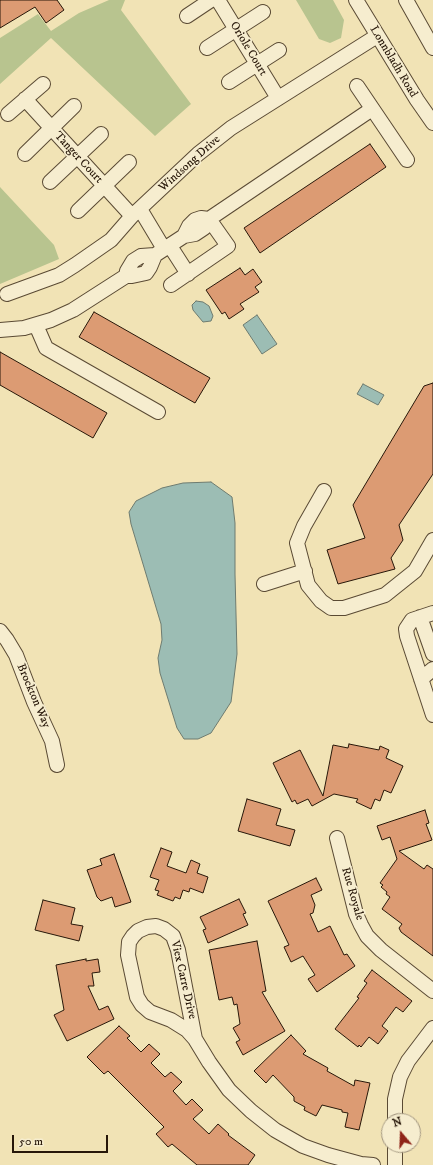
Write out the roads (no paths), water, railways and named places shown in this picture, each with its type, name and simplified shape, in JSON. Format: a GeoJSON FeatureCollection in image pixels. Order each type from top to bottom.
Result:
{"type":"FeatureCollection","features":[{"type":"Feature","properties":{"kind":"street"},"geometry":{"type":"LineString","coordinates":[[187,16],[211,0]]}},
{"type":"Feature","properties":{"kind":"street","name":"Oriole Court"},"geometry":{"type":"LineString","coordinates":[[218,0],[278,98]]}},
{"type":"Feature","properties":{"kind":"street","name":"Lonnbladh Road"},"geometry":{"type":"LineString","coordinates":[[356,0],[416,100],[433,123]]}},
{"type":"Feature","properties":{"kind":"street"},"geometry":{"type":"LineString","coordinates":[[406,0],[433,48]]}},
{"type":"Feature","properties":{"kind":"street"},"geometry":{"type":"LineString","coordinates":[[207,48],[264,12]]}},
{"type":"Feature","properties":{"kind":"street","name":"Windsong Drive"},"geometry":{"type":"LineString","coordinates":[[7,294],[59,274],[75,265],[110,240],[198,154],[231,128],[377,36]]}},
{"type":"Feature","properties":{"kind":"street"},"geometry":{"type":"LineString","coordinates":[[229,82],[279,50]]}},
{"type":"Feature","properties":{"kind":"street"},"geometry":{"type":"LineString","coordinates":[[8,114],[42,84]]}},
{"type":"Feature","properties":{"kind":"street"},"geometry":{"type":"LineString","coordinates":[[356,86],[407,160]]}},
{"type":"Feature","properties":{"kind":"street","name":"Tanger Court"},"geometry":{"type":"LineString","coordinates":[[25,99],[104,186],[136,213],[163,250],[188,274]]}},
{"type":"Feature","properties":{"kind":"street"},"geometry":{"type":"LineString","coordinates":[[25,154],[74,106]]}},
{"type":"Feature","properties":{"kind":"street"},"geometry":{"type":"LineString","coordinates":[[0,330],[24,328],[51,320],[73,310],[126,276],[146,273],[163,250],[184,236],[195,234],[204,228],[209,219],[372,109]]}},
{"type":"Feature","properties":{"kind":"street"},"geometry":{"type":"LineString","coordinates":[[50,182],[101,134]]}},
{"type":"Feature","properties":{"kind":"street"},"geometry":{"type":"LineString","coordinates":[[78,211],[129,162]]}},
{"type":"Feature","properties":{"kind":"street"},"geometry":{"type":"LineString","coordinates":[[171,285],[228,246],[209,219]]}},
{"type":"Feature","properties":{"kind":"street"},"geometry":{"type":"LineString","coordinates":[[36,325],[46,348],[158,412]]}},
{"type":"Feature","properties":{"kind":"street"},"geometry":{"type":"LineString","coordinates":[[324,491],[304,526],[297,543],[308,585],[321,601],[331,608],[344,608],[385,594],[415,571],[433,540]]}},
{"type":"Feature","properties":{"kind":"street"},"geometry":{"type":"LineString","coordinates":[[264,584],[304,571]]}},
{"type":"Feature","properties":{"kind":"street"},"geometry":{"type":"LineString","coordinates":[[433,654],[426,615],[412,620],[406,629],[407,636],[433,715]]}},
{"type":"Feature","properties":{"kind":"street","name":"Brockton Way"},"geometry":{"type":"LineString","coordinates":[[0,631],[16,655],[34,702],[52,740],[57,765]]}},
{"type":"Feature","properties":{"kind":"street"},"geometry":{"type":"LineString","coordinates":[[421,679],[433,669]]}},
{"type":"Feature","properties":{"kind":"street","name":"Rue Royale"},"geometry":{"type":"LineString","coordinates":[[337,838],[356,914],[361,925],[368,936],[381,950],[433,991]]}},
{"type":"Feature","properties":{"kind":"street","name":"Viex Carre Drive"},"geometry":{"type":"LineString","coordinates":[[196,1039],[178,950],[173,936],[164,929],[156,926],[147,926],[138,931],[129,942],[128,955],[137,997],[142,1005],[150,1012],[171,1020],[187,1030],[196,1039],[209,1062],[229,1090],[268,1125],[303,1146],[347,1160],[373,1165]]}},
{"type":"Feature","properties":{"kind":"street"},"geometry":{"type":"LineString","coordinates":[[395,1113],[395,1099],[400,1077],[408,1061],[433,1028]]}},
{"type":"Feature","properties":{"kind":"street"},"geometry":{"type":"LineString","coordinates":[[395,1153],[395,1165]]}},
{"type":"Feature","properties":{"kind":"water"},"geometry":{"type":"Polygon","coordinates":[[[196,301],[203,302],[209,306],[213,316],[211,321],[203,322],[193,310],[192,305],[196,301]]]}},
{"type":"Feature","properties":{"kind":"water"},"geometry":{"type":"Polygon","coordinates":[[[257,315],[277,344],[262,354],[243,325],[257,315]]]}},
{"type":"Feature","properties":{"kind":"water"},"geometry":{"type":"Polygon","coordinates":[[[363,384],[384,395],[378,405],[357,394],[363,384]]]}},
{"type":"Feature","properties":{"kind":"water"},"geometry":{"type":"Polygon","coordinates":[[[211,482],[232,497],[235,523],[237,654],[231,702],[211,733],[198,739],[184,739],[177,728],[160,673],[158,658],[162,640],[161,624],[131,524],[129,512],[136,501],[162,488],[183,483],[211,482]]]}}]}
